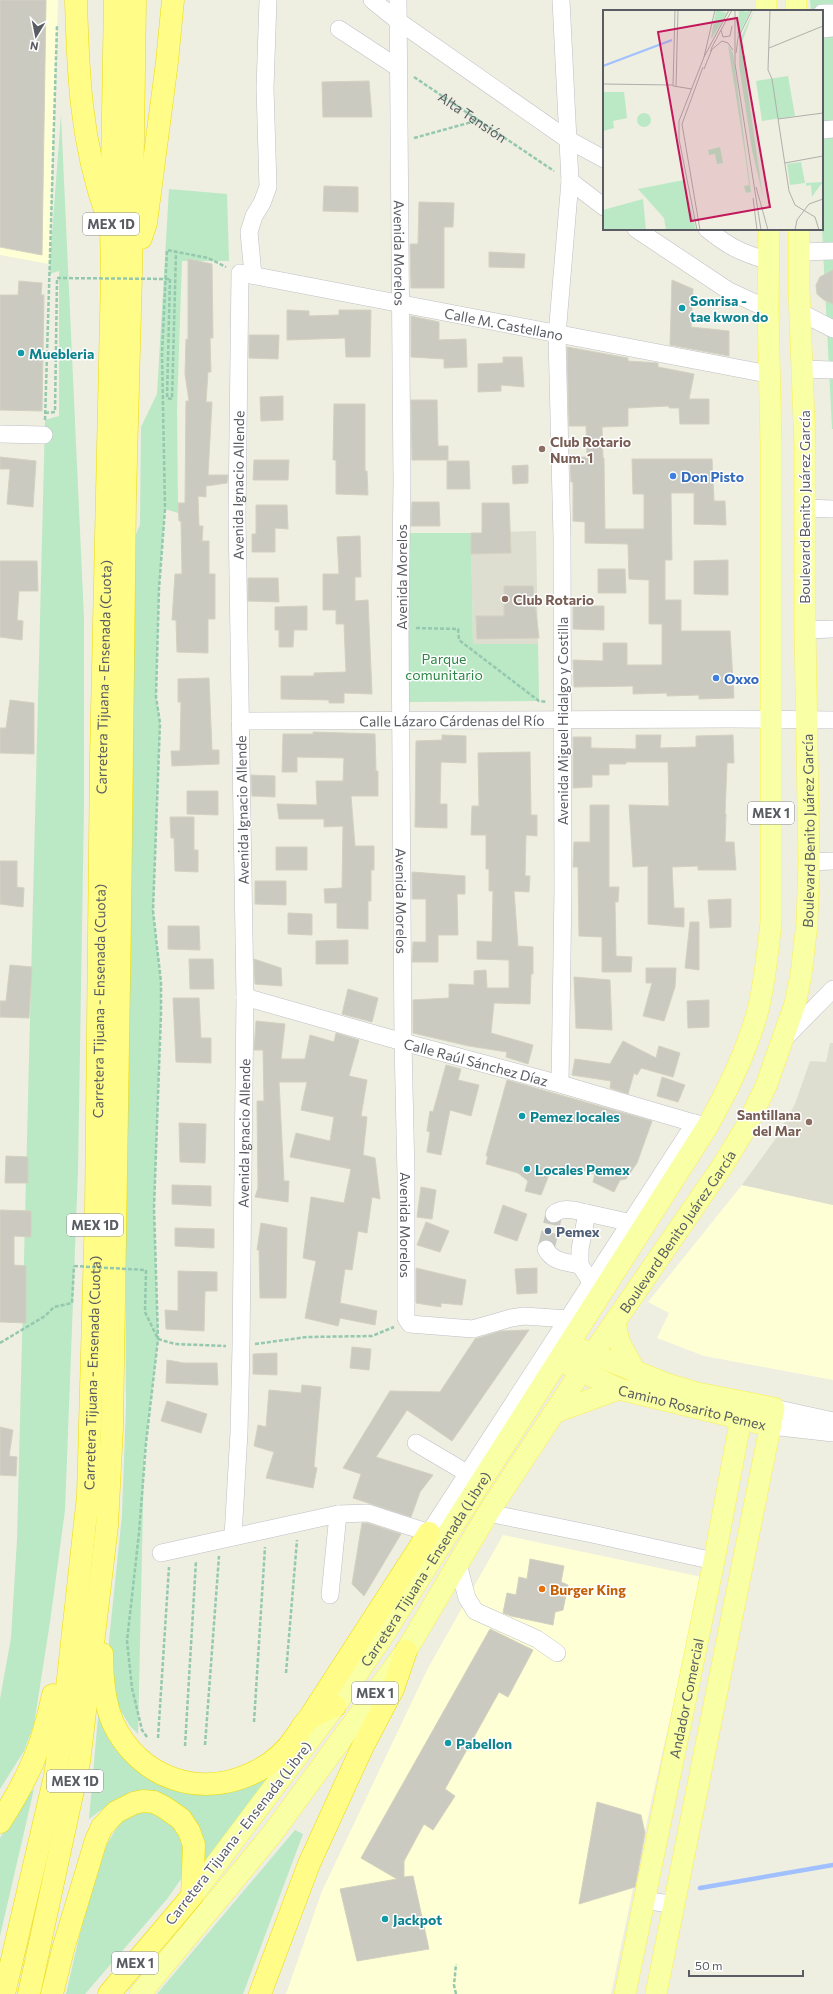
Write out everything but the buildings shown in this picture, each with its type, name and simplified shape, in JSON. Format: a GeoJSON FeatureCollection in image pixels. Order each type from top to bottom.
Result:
{"type":"FeatureCollection","features":[{"type":"Feature","properties":{"kind":"highway"},"geometry":{"type":"LineString","coordinates":[[76,0],[78,52],[84,129],[98,190],[111,227]]}},
{"type":"Feature","properties":{"kind":"highway"},"geometry":{"type":"LineString","coordinates":[[84,129],[89,78],[88,0]]}},
{"type":"Feature","properties":{"kind":"highway","name":"Carretera Tijuana - Ensenada (Cuota)"},"geometry":{"type":"LineString","coordinates":[[4,1994],[55,1776],[65,1706],[88,1496],[96,1211],[101,757],[112,274],[111,227],[115,0]]}},
{"type":"Feature","properties":{"kind":"highway","name":"Carretera Tijuana - Ensenada (Cuota)"},"geometry":{"type":"LineString","coordinates":[[29,1994],[77,1769],[104,1564],[107,1526],[112,1428],[125,498],[131,274],[135,0]]}},
{"type":"Feature","properties":{"kind":"highway"},"geometry":{"type":"LineString","coordinates":[[160,0],[160,47],[163,89]]}},
{"type":"Feature","properties":{"kind":"highway"},"geometry":{"type":"LineString","coordinates":[[131,274],[146,223],[167,62],[173,0]]}},
{"type":"Feature","properties":{"kind":"highway"},"geometry":{"type":"LineString","coordinates":[[104,1564],[102,1666],[106,1699],[118,1731],[135,1756],[144,1764],[169,1777],[196,1784],[216,1784],[235,1780],[256,1772],[284,1751],[308,1720],[437,1535]]}},
{"type":"Feature","properties":{"kind":"highway"},"geometry":{"type":"LineString","coordinates":[[0,1822],[23,1784],[36,1757],[48,1719],[57,1674],[72,1633]]}},
{"type":"Feature","properties":{"kind":"highway"},"geometry":{"type":"LineString","coordinates":[[260,1994],[309,1864],[359,1755],[393,1689],[406,1651]]}},
{"type":"Feature","properties":{"kind":"highway"},"geometry":{"type":"LineString","coordinates":[[308,1720],[335,1706]]}},
{"type":"Feature","properties":{"kind":"highway"},"geometry":{"type":"LineString","coordinates":[[64,1946],[77,1769]]}},
{"type":"Feature","properties":{"kind":"highway"},"geometry":{"type":"LineString","coordinates":[[52,1994],[64,1946],[96,1840],[102,1827],[116,1812],[134,1803],[154,1802],[164,1807],[181,1820],[189,1831],[194,1845],[192,1896]]}},
{"type":"Feature","properties":{"kind":"highway","name":"Carretera Tijuana - Ensenada (Libre)"},"geometry":{"type":"LineString","coordinates":[[109,1994],[192,1896]]}},
{"type":"Feature","properties":{"kind":"main road","name":"MEX 1"},"geometry":{"type":"LineString","coordinates":[[563,1352],[576,1319],[701,1125],[730,1086],[758,1010],[766,970],[771,922],[770,443],[768,374],[769,230]]}},
{"type":"Feature","properties":{"kind":"main road","name":"Boulevard Benito Juárez García"},"geometry":{"type":"LineString","coordinates":[[586,1363],[723,1165],[746,1127],[766,1086],[783,1040],[795,1004],[801,975],[807,923],[809,862],[805,630],[805,446],[800,312],[799,230]]}},
{"type":"Feature","properties":{"kind":"main road"},"geometry":{"type":"LineString","coordinates":[[615,1322],[619,1342],[636,1373]]}},
{"type":"Feature","properties":{"kind":"main road","name":"Camino Rosarito Pemex"},"geometry":{"type":"LineString","coordinates":[[563,1352],[586,1363],[619,1389],[742,1410],[772,1417]]}},
{"type":"Feature","properties":{"kind":"main road","name":"Carretera Tijuana - Ensenada (Libre)"},"geometry":{"type":"LineString","coordinates":[[192,1896],[335,1706],[437,1535],[474,1477],[563,1352]]}},
{"type":"Feature","properties":{"kind":"main road","name":"Camino Rosarito Pemex"},"geometry":{"type":"LineString","coordinates":[[586,1363],[636,1373],[697,1393],[742,1410]]}},
{"type":"Feature","properties":{"kind":"main road","name":"Carretera Tijuana - Ensenada (Libre)"},"geometry":{"type":"LineString","coordinates":[[140,1994],[272,1834],[406,1651],[488,1513],[556,1412],[586,1363]]}},
{"type":"Feature","properties":{"kind":"main road"},"geometry":{"type":"LineString","coordinates":[[556,1412],[619,1389]]}},
{"type":"Feature","properties":{"kind":"main road","name":"Andador Comercial"},"geometry":{"type":"LineString","coordinates":[[625,1994],[714,1561],[742,1410]]}},
{"type":"Feature","properties":{"kind":"main road","name":"Andador Comercial"},"geometry":{"type":"LineString","coordinates":[[656,1994],[772,1417]]}},
{"type":"Feature","properties":{"kind":"street","name":"Avenida Ignacio Allende"},"geometry":{"type":"LineString","coordinates":[[227,1538],[239,1432],[242,1346],[245,997],[237,516],[246,274],[250,232],[254,216],[262,203],[268,187],[265,88],[268,0]]}},
{"type":"Feature","properties":{"kind":"street"},"geometry":{"type":"LineString","coordinates":[[372,0],[398,21],[567,139],[603,158]]}},
{"type":"Feature","properties":{"kind":"street","name":"Avenida Morelos"},"geometry":{"type":"LineString","coordinates":[[398,0],[397,67],[400,303],[400,628],[407,1322]]}},
{"type":"Feature","properties":{"kind":"street","name":"Avenida Miguel Hidalgo y Costilla"},"geometry":{"type":"LineString","coordinates":[[560,1084],[563,890],[561,721],[562,538],[557,335],[570,181],[561,0]]}},
{"type":"Feature","properties":{"kind":"street"},"geometry":{"type":"LineString","coordinates":[[823,29],[833,28]]}},
{"type":"Feature","properties":{"kind":"street"},"geometry":{"type":"LineString","coordinates":[[339,29],[397,67]]}},
{"type":"Feature","properties":{"kind":"street"},"geometry":{"type":"LineString","coordinates":[[823,130],[833,129]]}},
{"type":"Feature","properties":{"kind":"street"},"geometry":{"type":"LineString","coordinates":[[570,181],[603,206]]}},
{"type":"Feature","properties":{"kind":"street"},"geometry":{"type":"LineString","coordinates":[[638,230],[729,291],[768,309]]}},
{"type":"Feature","properties":{"kind":"street"},"geometry":{"type":"LineString","coordinates":[[708,230],[740,252],[769,261]]}},
{"type":"Feature","properties":{"kind":"street"},"geometry":{"type":"LineString","coordinates":[[799,252],[833,251]]}},
{"type":"Feature","properties":{"kind":"street","name":"Calle M. Castellano"},"geometry":{"type":"LineString","coordinates":[[246,274],[557,335],[768,374]]}},
{"type":"Feature","properties":{"kind":"street"},"geometry":{"type":"LineString","coordinates":[[800,312],[833,329]]}},
{"type":"Feature","properties":{"kind":"street"},"geometry":{"type":"LineString","coordinates":[[802,369],[833,370]]}},
{"type":"Feature","properties":{"kind":"street"},"geometry":{"type":"LineString","coordinates":[[0,434],[44,435]]}},
{"type":"Feature","properties":{"kind":"street"},"geometry":{"type":"LineString","coordinates":[[805,508],[833,509]]}},
{"type":"Feature","properties":{"kind":"street"},"geometry":{"type":"LineString","coordinates":[[805,630],[833,629]]}},
{"type":"Feature","properties":{"kind":"street","name":"Calle Lázaro Cárdenas del Río"},"geometry":{"type":"LineString","coordinates":[[240,721],[833,720]]}},
{"type":"Feature","properties":{"kind":"street"},"geometry":{"type":"LineString","coordinates":[[809,862],[833,861]]}},
{"type":"Feature","properties":{"kind":"street"},"geometry":{"type":"LineString","coordinates":[[783,1040],[833,989]]}},
{"type":"Feature","properties":{"kind":"street","name":"Calle Raúl Sánchez Díaz"},"geometry":{"type":"LineString","coordinates":[[245,997],[403,1042],[560,1084],[701,1125]]}},
{"type":"Feature","properties":{"kind":"street"},"geometry":{"type":"LineString","coordinates":[[554,1214],[558,1210],[565,1209],[587,1213],[636,1226]]}},
{"type":"Feature","properties":{"kind":"street"},"geometry":{"type":"LineString","coordinates":[[587,1213],[580,1249],[580,1265],[595,1289]]}},
{"type":"Feature","properties":{"kind":"street"},"geometry":{"type":"LineString","coordinates":[[546,1249],[548,1255],[553,1259],[580,1265]]}},
{"type":"Feature","properties":{"kind":"street"},"geometry":{"type":"LineString","coordinates":[[407,1322],[412,1324],[473,1329],[512,1318],[539,1316],[576,1319],[474,1477],[416,1443]]}},
{"type":"Feature","properties":{"kind":"street","name":"Camino Rosarito Pemex"},"geometry":{"type":"LineString","coordinates":[[772,1417],[833,1421]]}},
{"type":"Feature","properties":{"kind":"street","name":"Camino Rosarito Pemex"},"geometry":{"type":"LineString","coordinates":[[772,1417],[833,1433]]}},
{"type":"Feature","properties":{"kind":"street"},"geometry":{"type":"LineString","coordinates":[[166,1552],[338,1514],[368,1513],[437,1535]]}},
{"type":"Feature","properties":{"kind":"street"},"geometry":{"type":"LineString","coordinates":[[488,1513],[714,1561]]}},
{"type":"Feature","properties":{"kind":"street"},"geometry":{"type":"LineString","coordinates":[[330,1595],[338,1514]]}},
{"type":"Feature","properties":{"kind":"street"},"geometry":{"type":"LineString","coordinates":[[458,1564],[467,1598],[475,1611],[532,1636],[557,1653]]}},
{"type":"Feature","properties":{"kind":"street"},"geometry":{"type":"LineString","coordinates":[[644,1900],[675,1904]]}},
{"type":"Feature","properties":{"kind":"path"},"geometry":{"type":"LineString","coordinates":[[44,435],[57,23]]}},
{"type":"Feature","properties":{"kind":"path","name":"Alta Tensión"},"geometry":{"type":"LineString","coordinates":[[397,67],[570,181]]}},
{"type":"Feature","properties":{"kind":"path"},"geometry":{"type":"LineString","coordinates":[[398,143],[479,120]]}},
{"type":"Feature","properties":{"kind":"path"},"geometry":{"type":"LineString","coordinates":[[148,1737],[142,1730],[132,1688],[127,1641],[139,1533],[146,1443],[158,1339],[154,1208],[161,1013],[160,982],[153,911],[160,723],[156,697],[159,589],[166,509],[162,354],[167,250],[208,258],[246,274]]}},
{"type":"Feature","properties":{"kind":"path"},"geometry":{"type":"LineString","coordinates":[[45,413],[55,412],[56,278],[170,279],[167,398],[172,399],[176,252]]}},
{"type":"Feature","properties":{"kind":"path"},"geometry":{"type":"LineString","coordinates":[[400,628],[458,628],[459,640],[539,701],[562,703]]}},
{"type":"Feature","properties":{"kind":"path"},"geometry":{"type":"LineString","coordinates":[[0,1343],[45,1316],[54,1307],[72,1303],[74,1266],[146,1270],[145,1312],[158,1339],[175,1344],[242,1346],[307,1337],[372,1336],[407,1322]]}},
{"type":"Feature","properties":{"kind":"path"},"geometry":{"type":"LineString","coordinates":[[286,1673],[298,1523]]}},
{"type":"Feature","properties":{"kind":"path"},"geometry":{"type":"LineString","coordinates":[[254,1722],[266,1530]]}},
{"type":"Feature","properties":{"kind":"path"},"geometry":{"type":"LineString","coordinates":[[205,1745],[227,1538]]}},
{"type":"Feature","properties":{"kind":"path"},"geometry":{"type":"LineString","coordinates":[[185,1746],[197,1545]]}},
{"type":"Feature","properties":{"kind":"path"},"geometry":{"type":"LineString","coordinates":[[158,1738],[166,1552]]}},
{"type":"Feature","properties":{"kind":"path"},"geometry":{"type":"LineString","coordinates":[[456,1964],[454,1985],[456,1994]]}},
{"type":"Feature","properties":{"kind":"shaded area"},"geometry":{"type":"Polygon","coordinates":[[[0,0],[58,0],[49,264],[0,255],[0,0]]]}},
{"type":"Feature","properties":{"kind":"shaded area","name":"Club Rotario"},"geometry":{"type":"Polygon","coordinates":[[[536,531],[538,644],[473,645],[471,533],[536,531]]]}},
{"type":"Feature","properties":{"kind":"shaded area","name":"Santillana del Mar"},"geometry":{"type":"Polygon","coordinates":[[[830,1043],[833,1043],[833,1205],[742,1185],[774,1141],[795,1104],[810,1061],[826,1062],[830,1043]]]}},
{"type":"Feature","properties":{"kind":"shaded area"},"geometry":{"type":"Polygon","coordinates":[[[742,1185],[833,1205],[833,1380],[704,1356],[657,1338],[669,1313],[648,1302],[742,1185]]]}},
{"type":"Feature","properties":{"kind":"shaded area"},"geometry":{"type":"Polygon","coordinates":[[[503,1535],[702,1577],[649,1812],[611,1994],[286,1994],[322,1891],[427,1670],[503,1535]]]}},
{"type":"Feature","properties":{"kind":"green space"},"geometry":{"type":"Polygon","coordinates":[[[810,0],[833,0],[833,429],[822,230],[823,10],[811,10],[810,0]]]}},
{"type":"Feature","properties":{"kind":"green space"},"geometry":{"type":"Polygon","coordinates":[[[61,115],[84,619],[84,805],[78,1170],[65,1510],[50,1622],[34,1724],[24,1751],[0,1789],[0,1699],[11,1638],[17,1540],[45,420],[59,416],[59,271],[49,274],[61,115]]]}},
{"type":"Feature","properties":{"kind":"green space"},"geometry":{"type":"Polygon","coordinates":[[[169,189],[227,194],[229,261],[182,261],[177,408],[178,513],[165,509],[159,589],[156,697],[160,723],[153,911],[161,982],[154,1208],[158,1339],[144,1459],[138,1734],[130,1726],[119,1708],[111,1682],[109,1641],[122,1515],[126,1407],[125,1045],[134,692],[133,541],[140,525],[141,427],[157,394],[169,189]]]}},
{"type":"Feature","properties":{"kind":"green space","name":"Parque comunitario"},"geometry":{"type":"Polygon","coordinates":[[[408,533],[471,533],[473,644],[538,644],[539,701],[408,702],[408,533]]]}},
{"type":"Feature","properties":{"kind":"green space"},"geometry":{"type":"Polygon","coordinates":[[[99,1706],[153,1780],[180,1792],[201,1795],[217,1793],[267,1778],[205,1861],[205,1849],[198,1825],[112,1802],[89,1819],[99,1706]]]}},
{"type":"Feature","properties":{"kind":"green space"},"geometry":{"type":"Polygon","coordinates":[[[34,1789],[0,1936],[0,1838],[23,1801],[34,1789]]]}},
{"type":"Feature","properties":{"kind":"green space"},"geometry":{"type":"Polygon","coordinates":[[[142,1809],[154,1810],[183,1832],[186,1861],[181,1879],[167,1899],[85,1994],[66,1994],[86,1907],[101,1854],[119,1824],[126,1817],[142,1809]]]}},
{"type":"Feature","properties":{"kind":"green space"},"geometry":{"type":"Polygon","coordinates":[[[295,1830],[303,1834],[243,1994],[157,1994],[295,1830]]]}},
{"type":"Feature","properties":{"kind":"waterway"},"geometry":{"type":"LineString","coordinates":[[700,1888],[833,1865]]}},
{"type":"Feature","properties":{"kind":"tunnel"},"geometry":{"type":"LineString","coordinates":[[546,1249],[554,1214]]}},
{"type":"Feature","properties":{"kind":"place","name":"Sonrisa - tae kwon do"},"geometry":{"type":"Point","coordinates":[682,308]}},
{"type":"Feature","properties":{"kind":"place","name":"Muebleria"},"geometry":{"type":"Point","coordinates":[21,353]}},
{"type":"Feature","properties":{"kind":"place","name":"Club Rotario Num. 1"},"geometry":{"type":"Point","coordinates":[542,449]}},
{"type":"Feature","properties":{"kind":"place","name":"Don Pisto"},"geometry":{"type":"Point","coordinates":[673,476]}},
{"type":"Feature","properties":{"kind":"place","name":"Club Rotario"},"geometry":{"type":"Point","coordinates":[505,599]}},
{"type":"Feature","properties":{"kind":"place","name":"Oxxo"},"geometry":{"type":"Point","coordinates":[716,678]}},
{"type":"Feature","properties":{"kind":"place","name":"Pemez locales"},"geometry":{"type":"Point","coordinates":[522,1116]}},
{"type":"Feature","properties":{"kind":"place","name":"Santillana del Mar"},"geometry":{"type":"Point","coordinates":[809,1122]}},
{"type":"Feature","properties":{"kind":"place","name":"Locales Pemex"},"geometry":{"type":"Point","coordinates":[527,1169]}},
{"type":"Feature","properties":{"kind":"place","name":"Pemex"},"geometry":{"type":"Point","coordinates":[548,1231]}},
{"type":"Feature","properties":{"kind":"place","name":"Burger King"},"geometry":{"type":"Point","coordinates":[542,1589]}},
{"type":"Feature","properties":{"kind":"place","name":"Pabellon"},"geometry":{"type":"Point","coordinates":[448,1743]}},
{"type":"Feature","properties":{"kind":"place","name":"Jackpot"},"geometry":{"type":"Point","coordinates":[385,1919]}}]}
